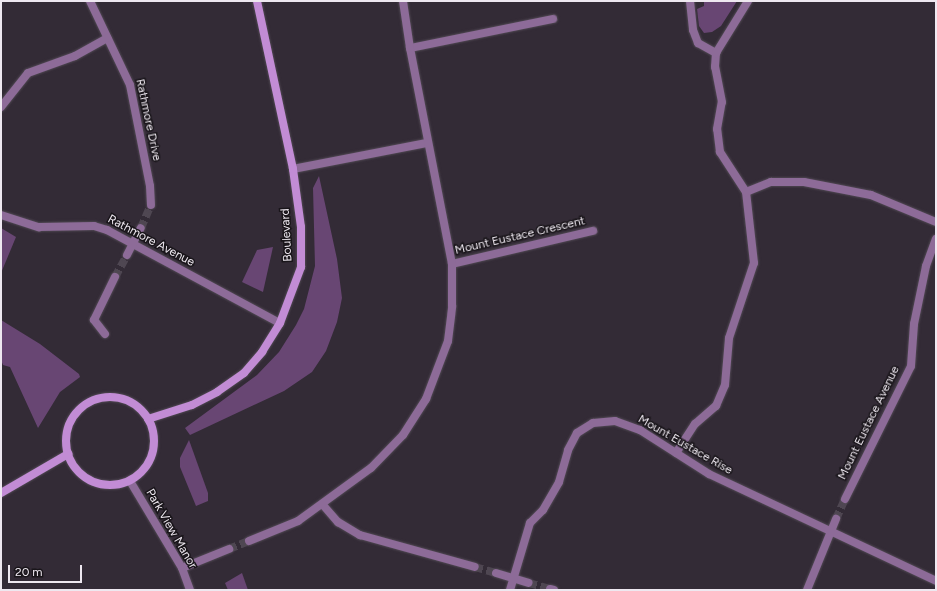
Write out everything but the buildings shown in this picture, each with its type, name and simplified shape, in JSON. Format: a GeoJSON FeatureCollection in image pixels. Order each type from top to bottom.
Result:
{"type":"FeatureCollection","features":[{"type":"Feature","properties":{"kind":"street","name":"Rathmore Drive"},"geometry":{"type":"LineString","coordinates":[[90,1],[107,38],[119,58],[130,85],[150,186],[151,205]]}},
{"type":"Feature","properties":{"kind":"street","name":"Boulevard"},"geometry":{"type":"LineString","coordinates":[[148,419],[192,405],[217,392],[238,377],[262,352],[280,323],[301,267],[301,227],[294,170],[256,1]]}},
{"type":"Feature","properties":{"kind":"street","name":"Mount Eustace Crescent"},"geometry":{"type":"LineString","coordinates":[[249,541],[298,521],[323,505],[371,468],[403,435],[426,399],[448,341],[452,306],[452,264],[427,143],[410,48],[404,1]]}},
{"type":"Feature","properties":{"kind":"street"},"geometry":{"type":"LineString","coordinates":[[690,1],[693,30],[698,43],[716,53]]}},
{"type":"Feature","properties":{"kind":"street"},"geometry":{"type":"LineString","coordinates":[[676,452],[695,424],[716,406],[725,385],[729,338],[754,263],[746,192],[720,152],[717,129],[722,102],[715,67],[716,53],[748,1]]}},
{"type":"Feature","properties":{"kind":"street"},"geometry":{"type":"LineString","coordinates":[[410,48],[553,19]]}},
{"type":"Feature","properties":{"kind":"street"},"geometry":{"type":"LineString","coordinates":[[1,107],[28,73],[75,56],[107,38]]}},
{"type":"Feature","properties":{"kind":"street"},"geometry":{"type":"LineString","coordinates":[[294,170],[427,143]]}},
{"type":"Feature","properties":{"kind":"street"},"geometry":{"type":"LineString","coordinates":[[746,192],[771,182],[804,182],[871,195],[936,222]]}},
{"type":"Feature","properties":{"kind":"street","name":"Rathmore Avenue"},"geometry":{"type":"LineString","coordinates":[[1,215],[39,227],[94,226],[280,323]]}},
{"type":"Feature","properties":{"kind":"street"},"geometry":{"type":"LineString","coordinates":[[127,255],[141,228]]}},
{"type":"Feature","properties":{"kind":"street","name":"Mount Eustace Crescent"},"geometry":{"type":"LineString","coordinates":[[452,264],[593,231]]}},
{"type":"Feature","properties":{"kind":"street","name":"Mount Eustace Avenue"},"geometry":{"type":"LineString","coordinates":[[845,499],[911,366],[914,324],[926,266],[936,239]]}},
{"type":"Feature","properties":{"kind":"street"},"geometry":{"type":"LineString","coordinates":[[105,334],[94,320],[115,277]]}},
{"type":"Feature","properties":{"kind":"street"},"geometry":{"type":"LineString","coordinates":[[113,397],[127,400],[139,408],[148,419],[153,432],[154,447],[150,460],[141,472],[130,481],[115,485],[100,484],[86,478],[75,468],[68,454],[66,440],[68,426],[75,413],[86,404],[99,398],[113,397]]}},
{"type":"Feature","properties":{"kind":"street","name":"Mount Eustace Rise"},"geometry":{"type":"LineString","coordinates":[[510,590],[530,523],[543,510],[559,482],[568,450],[577,433],[593,423],[615,421],[640,430],[709,474],[936,581]]}},
{"type":"Feature","properties":{"kind":"street"},"geometry":{"type":"LineString","coordinates":[[1,493],[68,454]]}},
{"type":"Feature","properties":{"kind":"street","name":"Park View Manor"},"geometry":{"type":"LineString","coordinates":[[130,481],[182,568],[190,590]]}},
{"type":"Feature","properties":{"kind":"street"},"geometry":{"type":"LineString","coordinates":[[323,505],[338,522],[360,535],[475,567]]}},
{"type":"Feature","properties":{"kind":"street"},"geometry":{"type":"LineString","coordinates":[[807,590],[832,532],[836,518]]}},
{"type":"Feature","properties":{"kind":"street"},"geometry":{"type":"LineString","coordinates":[[182,568],[229,549]]}},
{"type":"Feature","properties":{"kind":"street"},"geometry":{"type":"LineString","coordinates":[[496,573],[529,583]]}},
{"type":"Feature","properties":{"kind":"shaded area"},"geometry":{"type":"Polygon","coordinates":[[[704,1],[737,1],[721,26],[712,32],[704,33],[699,26],[697,9],[704,6],[704,1]]]}},
{"type":"Feature","properties":{"kind":"shaded area"},"geometry":{"type":"Polygon","coordinates":[[[319,176],[337,259],[342,298],[337,322],[326,351],[312,372],[284,391],[190,435],[185,428],[257,375],[279,352],[304,309],[315,266],[313,188],[319,176]]]}},
{"type":"Feature","properties":{"kind":"shaded area"},"geometry":{"type":"Polygon","coordinates":[[[1,228],[16,237],[1,273],[1,228]]]}},
{"type":"Feature","properties":{"kind":"shaded area"},"geometry":{"type":"Polygon","coordinates":[[[273,247],[263,292],[242,282],[257,250],[273,247]]]}},
{"type":"Feature","properties":{"kind":"shaded area"},"geometry":{"type":"Polygon","coordinates":[[[1,320],[40,344],[79,374],[80,377],[60,392],[38,428],[10,367],[3,365],[1,360],[1,320]]]}},
{"type":"Feature","properties":{"kind":"shaded area"},"geometry":{"type":"Polygon","coordinates":[[[189,440],[208,493],[208,501],[196,506],[180,467],[180,458],[189,440]]]}},
{"type":"Feature","properties":{"kind":"shaded area"},"geometry":{"type":"Polygon","coordinates":[[[242,573],[248,590],[228,590],[225,583],[242,573]]]}},
{"type":"Feature","properties":{"kind":"tunnel"},"geometry":{"type":"LineString","coordinates":[[141,228],[151,205]]}},
{"type":"Feature","properties":{"kind":"tunnel"},"geometry":{"type":"LineString","coordinates":[[115,277],[127,255]]}},
{"type":"Feature","properties":{"kind":"tunnel"},"geometry":{"type":"LineString","coordinates":[[836,519],[845,499]]}},
{"type":"Feature","properties":{"kind":"tunnel"},"geometry":{"type":"LineString","coordinates":[[229,549],[249,541]]}},
{"type":"Feature","properties":{"kind":"tunnel"},"geometry":{"type":"LineString","coordinates":[[475,567],[496,573]]}},
{"type":"Feature","properties":{"kind":"tunnel"},"geometry":{"type":"LineString","coordinates":[[529,583],[550,589]]}}]}
